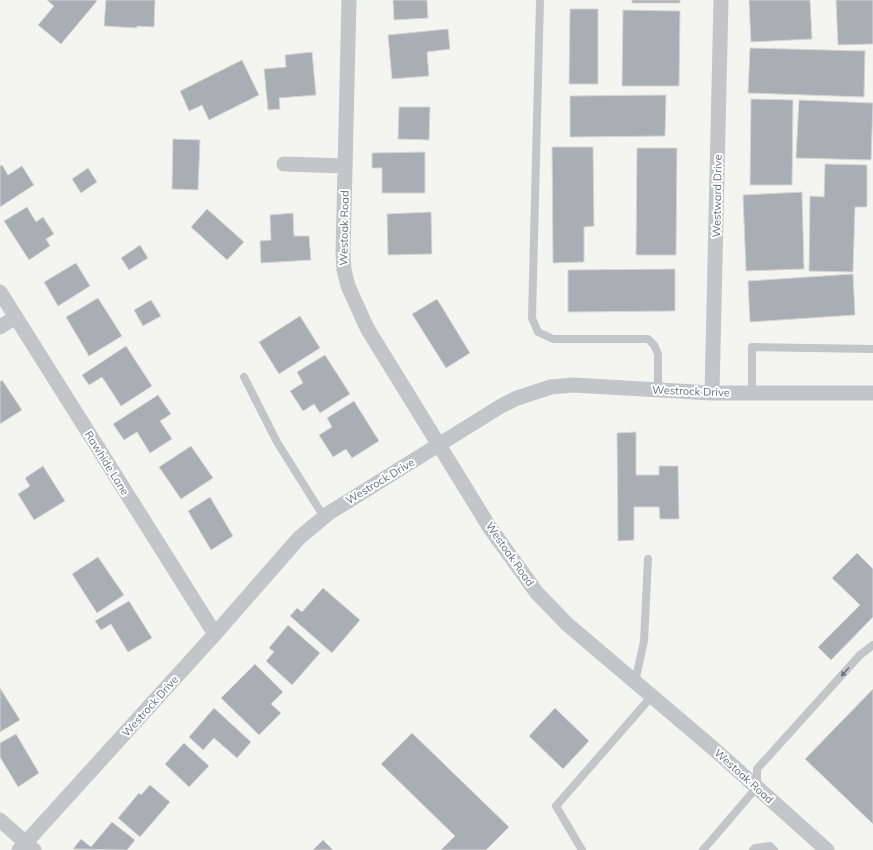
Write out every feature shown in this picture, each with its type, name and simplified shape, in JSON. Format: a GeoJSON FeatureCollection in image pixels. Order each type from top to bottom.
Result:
{"type":"FeatureCollection","features":[{"type":"Feature","properties":{"kind":"street","name":"Westoak Road"},"geometry":{"type":"LineString","coordinates":[[349,0],[342,253],[348,286],[356,306],[368,328],[490,528],[537,593],[567,624],[757,787],[820,848]]}},
{"type":"Feature","properties":{"kind":"street","name":"Westward Drive"},"geometry":{"type":"LineString","coordinates":[[712,393],[721,0]]}},
{"type":"Feature","properties":{"kind":"street"},"geometry":{"type":"LineString","coordinates":[[284,164],[345,166]]}},
{"type":"Feature","properties":{"kind":"street","name":"Rawhide Lane"},"geometry":{"type":"LineString","coordinates":[[0,292],[215,634]]}},
{"type":"Feature","properties":{"kind":"street"},"geometry":{"type":"LineString","coordinates":[[0,327],[16,317]]}},
{"type":"Feature","properties":{"kind":"street","name":"Westrock Drive"},"geometry":{"type":"LineString","coordinates":[[27,848],[299,538],[324,517],[512,401],[533,391],[551,387],[573,385],[712,393],[873,393]]}},
{"type":"Feature","properties":{"kind":"street"},"geometry":{"type":"LineString","coordinates":[[0,820],[27,848]]}},
{"type":"Feature","properties":{"kind":"lane"},"geometry":{"type":"LineString","coordinates":[[540,0],[532,318],[538,332],[553,339],[648,339],[654,345],[658,354],[658,390]]}},
{"type":"Feature","properties":{"kind":"lane"},"geometry":{"type":"LineString","coordinates":[[752,393],[752,347],[873,349]]}},
{"type":"Feature","properties":{"kind":"lane"},"geometry":{"type":"LineString","coordinates":[[244,377],[277,442],[324,517]]}},
{"type":"Feature","properties":{"kind":"lane"},"geometry":{"type":"LineString","coordinates":[[635,682],[644,641],[648,559]]}},
{"type":"Feature","properties":{"kind":"lane"},"geometry":{"type":"LineString","coordinates":[[703,850],[757,787],[757,769],[860,655],[873,645]]}},
{"type":"Feature","properties":{"kind":"lane"},"geometry":{"type":"LineString","coordinates":[[582,850],[556,806],[652,696]]}},
{"type":"Feature","properties":{"kind":"lane"},"geometry":{"type":"LineString","coordinates":[[753,850],[755,848],[770,846],[774,850]]}},
{"type":"Feature","properties":{"kind":"building"},"geometry":{"type":"Polygon","coordinates":[[[47,0],[97,1],[61,44],[38,25],[54,6],[47,0]]]}},
{"type":"Feature","properties":{"kind":"building"},"geometry":{"type":"Polygon","coordinates":[[[106,0],[155,0],[154,27],[137,26],[137,28],[104,26],[106,0]]]}},
{"type":"Feature","properties":{"kind":"building"},"geometry":{"type":"Polygon","coordinates":[[[393,0],[427,0],[428,18],[394,20],[393,0]]]}},
{"type":"Feature","properties":{"kind":"building"},"geometry":{"type":"Polygon","coordinates":[[[632,0],[680,0],[680,3],[632,3],[632,0]]]}},
{"type":"Feature","properties":{"kind":"building"},"geometry":{"type":"Polygon","coordinates":[[[749,0],[810,0],[812,39],[751,42],[749,0]]]}},
{"type":"Feature","properties":{"kind":"building"},"geometry":{"type":"Polygon","coordinates":[[[836,0],[873,0],[873,44],[838,45],[836,0]]]}},
{"type":"Feature","properties":{"kind":"building"},"geometry":{"type":"Polygon","coordinates":[[[570,9],[598,9],[598,84],[569,84],[570,9]]]}},
{"type":"Feature","properties":{"kind":"building"},"geometry":{"type":"Polygon","coordinates":[[[623,10],[680,11],[679,86],[622,86],[623,10]]]}},
{"type":"Feature","properties":{"kind":"building"},"geometry":{"type":"Polygon","coordinates":[[[448,29],[450,49],[427,52],[429,76],[392,79],[388,35],[448,29]]]}},
{"type":"Feature","properties":{"kind":"building"},"geometry":{"type":"Polygon","coordinates":[[[750,48],[865,51],[864,97],[748,93],[750,48]]]}},
{"type":"Feature","properties":{"kind":"building"},"geometry":{"type":"Polygon","coordinates":[[[312,52],[316,95],[279,98],[280,109],[268,110],[264,69],[286,67],[285,55],[312,52]]]}},
{"type":"Feature","properties":{"kind":"building"},"geometry":{"type":"Polygon","coordinates":[[[242,60],[259,95],[209,120],[202,105],[189,111],[180,91],[242,60]]]}},
{"type":"Feature","properties":{"kind":"building"},"geometry":{"type":"Polygon","coordinates":[[[666,95],[665,136],[570,137],[570,96],[666,95]]]}},
{"type":"Feature","properties":{"kind":"building"},"geometry":{"type":"Polygon","coordinates":[[[751,99],[793,100],[792,185],[750,185],[751,99]]]}},
{"type":"Feature","properties":{"kind":"building"},"geometry":{"type":"Polygon","coordinates":[[[799,100],[873,103],[871,160],[796,158],[799,100]]]}},
{"type":"Feature","properties":{"kind":"building"},"geometry":{"type":"Polygon","coordinates":[[[399,107],[430,107],[429,140],[398,139],[399,107]]]}},
{"type":"Feature","properties":{"kind":"building"},"geometry":{"type":"Polygon","coordinates":[[[173,139],[200,140],[198,190],[172,189],[173,139]]]}},
{"type":"Feature","properties":{"kind":"building"},"geometry":{"type":"Polygon","coordinates":[[[552,147],[593,147],[594,226],[584,227],[584,262],[553,263],[552,147]]]}},
{"type":"Feature","properties":{"kind":"building"},"geometry":{"type":"Polygon","coordinates":[[[637,148],[677,148],[676,255],[636,255],[637,148]]]}},
{"type":"Feature","properties":{"kind":"building"},"geometry":{"type":"Polygon","coordinates":[[[425,152],[425,193],[382,193],[382,168],[372,168],[372,153],[425,152]]]}},
{"type":"Feature","properties":{"kind":"building"},"geometry":{"type":"Polygon","coordinates":[[[825,164],[867,165],[867,207],[855,207],[853,272],[809,271],[810,196],[824,197],[825,164]]]}},
{"type":"Feature","properties":{"kind":"building"},"geometry":{"type":"Polygon","coordinates":[[[2,165],[8,175],[22,166],[34,185],[0,207],[0,166],[2,165]]]}},
{"type":"Feature","properties":{"kind":"building"},"geometry":{"type":"Polygon","coordinates":[[[88,168],[97,182],[81,193],[72,179],[88,168]]]}},
{"type":"Feature","properties":{"kind":"building"},"geometry":{"type":"Polygon","coordinates":[[[802,192],[804,269],[746,271],[743,195],[802,192]]]}},
{"type":"Feature","properties":{"kind":"building"},"geometry":{"type":"Polygon","coordinates":[[[27,207],[36,222],[43,217],[54,234],[46,239],[50,246],[29,260],[4,221],[27,207]]]}},
{"type":"Feature","properties":{"kind":"building"},"geometry":{"type":"Polygon","coordinates":[[[207,209],[244,242],[227,260],[191,227],[207,209]]]}},
{"type":"Feature","properties":{"kind":"building"},"geometry":{"type":"Polygon","coordinates":[[[431,212],[432,254],[388,255],[387,214],[431,212]]]}},
{"type":"Feature","properties":{"kind":"building"},"geometry":{"type":"Polygon","coordinates":[[[293,213],[294,236],[309,236],[311,260],[261,263],[260,241],[271,240],[270,215],[293,213]]]}},
{"type":"Feature","properties":{"kind":"building"},"geometry":{"type":"Polygon","coordinates":[[[140,245],[148,258],[129,270],[121,258],[140,245]]]}},
{"type":"Feature","properties":{"kind":"building"},"geometry":{"type":"Polygon","coordinates":[[[76,263],[90,286],[58,306],[44,282],[76,263]]]}},
{"type":"Feature","properties":{"kind":"building"},"geometry":{"type":"Polygon","coordinates":[[[675,269],[675,311],[568,312],[568,270],[675,269]]]}},
{"type":"Feature","properties":{"kind":"building"},"geometry":{"type":"Polygon","coordinates":[[[853,274],[855,315],[750,322],[748,281],[853,274]]]}},
{"type":"Feature","properties":{"kind":"building"},"geometry":{"type":"Polygon","coordinates":[[[98,298],[122,336],[89,356],[66,317],[98,298]]]}},
{"type":"Feature","properties":{"kind":"building"},"geometry":{"type":"Polygon","coordinates":[[[437,299],[470,353],[446,368],[412,314],[437,299]]]}},
{"type":"Feature","properties":{"kind":"building"},"geometry":{"type":"Polygon","coordinates":[[[151,300],[161,316],[143,326],[134,310],[151,300]]]}},
{"type":"Feature","properties":{"kind":"building"},"geometry":{"type":"Polygon","coordinates":[[[300,316],[320,348],[279,374],[259,342],[300,316]]]}},
{"type":"Feature","properties":{"kind":"building"},"geometry":{"type":"Polygon","coordinates":[[[126,346],[152,386],[121,406],[102,377],[89,385],[82,375],[126,346]]]}},
{"type":"Feature","properties":{"kind":"building"},"geometry":{"type":"Polygon","coordinates":[[[325,355],[350,394],[320,413],[314,404],[303,411],[290,391],[303,383],[297,372],[325,355]]]}},
{"type":"Feature","properties":{"kind":"building"},"geometry":{"type":"Polygon","coordinates":[[[2,380],[22,410],[0,424],[0,382],[2,380]]]}},
{"type":"Feature","properties":{"kind":"building"},"geometry":{"type":"Polygon","coordinates":[[[158,395],[171,414],[160,421],[172,439],[150,453],[137,432],[124,440],[113,424],[158,395]]]}},
{"type":"Feature","properties":{"kind":"building"},"geometry":{"type":"Polygon","coordinates":[[[354,401],[379,441],[352,458],[346,449],[333,457],[319,435],[332,427],[327,418],[354,401]]]}},
{"type":"Feature","properties":{"kind":"building"},"geometry":{"type":"Polygon","coordinates":[[[636,432],[636,475],[659,475],[659,466],[678,466],[679,519],[660,519],[659,507],[634,507],[634,540],[618,541],[617,433],[636,432]]]}},
{"type":"Feature","properties":{"kind":"building"},"geometry":{"type":"Polygon","coordinates":[[[191,446],[213,478],[181,499],[159,467],[191,446]]]}},
{"type":"Feature","properties":{"kind":"building"},"geometry":{"type":"Polygon","coordinates":[[[43,466],[65,501],[34,520],[18,494],[30,486],[25,478],[43,466]]]}},
{"type":"Feature","properties":{"kind":"building"},"geometry":{"type":"Polygon","coordinates":[[[210,497],[233,536],[211,550],[188,511],[210,497]]]}},
{"type":"Feature","properties":{"kind":"building"},"geometry":{"type":"Polygon","coordinates":[[[857,553],[873,569],[873,617],[831,660],[818,647],[860,605],[832,578],[857,553]]]}},
{"type":"Feature","properties":{"kind":"building"},"geometry":{"type":"Polygon","coordinates":[[[98,557],[124,595],[97,613],[72,574],[98,557]]]}},
{"type":"Feature","properties":{"kind":"building"},"geometry":{"type":"Polygon","coordinates":[[[323,588],[360,620],[332,653],[290,616],[297,608],[302,612],[323,588]]]}},
{"type":"Feature","properties":{"kind":"building"},"geometry":{"type":"Polygon","coordinates":[[[129,601],[152,638],[128,652],[111,624],[101,630],[95,621],[129,601]]]}},
{"type":"Feature","properties":{"kind":"building"},"geometry":{"type":"Polygon","coordinates":[[[288,625],[320,653],[292,685],[266,661],[274,652],[269,648],[288,625]]]}},
{"type":"Feature","properties":{"kind":"building"},"geometry":{"type":"Polygon","coordinates":[[[255,664],[283,692],[271,704],[281,713],[259,735],[221,698],[255,664]]]}},
{"type":"Feature","properties":{"kind":"building"},"geometry":{"type":"Polygon","coordinates":[[[0,688],[20,720],[0,732],[0,688]]]}},
{"type":"Feature","properties":{"kind":"building"},"geometry":{"type":"Polygon","coordinates":[[[873,689],[873,824],[805,759],[873,689]]]}},
{"type":"Feature","properties":{"kind":"building"},"geometry":{"type":"Polygon","coordinates":[[[214,708],[251,742],[237,758],[214,738],[203,750],[189,737],[214,708]]]}},
{"type":"Feature","properties":{"kind":"building"},"geometry":{"type":"Polygon","coordinates":[[[555,708],[589,741],[563,769],[529,736],[555,708]]]}},
{"type":"Feature","properties":{"kind":"building"},"geometry":{"type":"Polygon","coordinates":[[[412,733],[509,827],[486,850],[441,850],[455,836],[381,764],[412,733]]]}},
{"type":"Feature","properties":{"kind":"building"},"geometry":{"type":"Polygon","coordinates":[[[16,734],[39,773],[18,787],[0,757],[0,743],[16,734]]]}},
{"type":"Feature","properties":{"kind":"building"},"geometry":{"type":"Polygon","coordinates":[[[184,743],[209,766],[189,787],[165,764],[184,743]]]}},
{"type":"Feature","properties":{"kind":"building"},"geometry":{"type":"Polygon","coordinates":[[[150,785],[170,802],[140,837],[118,818],[139,793],[141,795],[150,785]]]}},
{"type":"Feature","properties":{"kind":"building"},"geometry":{"type":"Polygon","coordinates":[[[112,822],[135,840],[127,850],[73,849],[81,839],[91,847],[112,822]]]}},
{"type":"Feature","properties":{"kind":"building"},"geometry":{"type":"Polygon","coordinates":[[[323,840],[333,850],[313,850],[323,840]]]}}]}
